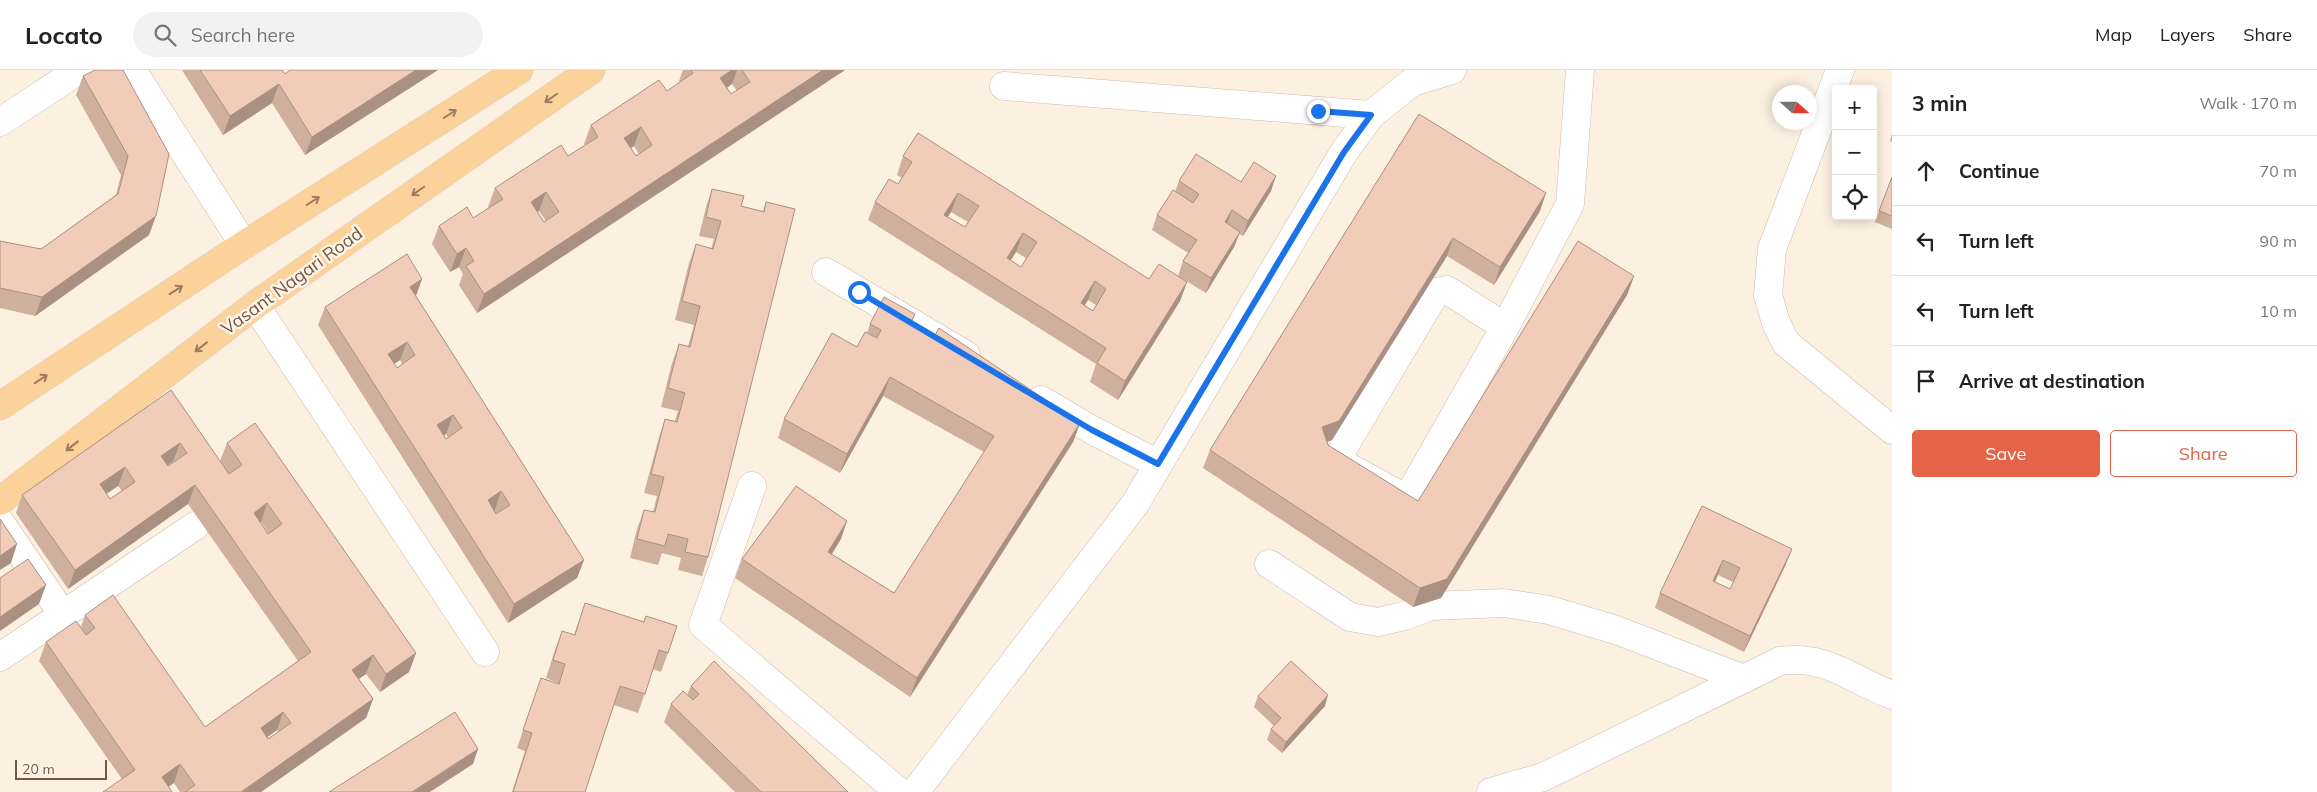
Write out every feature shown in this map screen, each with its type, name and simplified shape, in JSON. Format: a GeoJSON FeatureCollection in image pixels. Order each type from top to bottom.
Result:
{"type":"FeatureCollection","features":[{"type":"Feature","properties":{"kind":"main road"},"geometry":{"type":"LineString","coordinates":[[1,404],[244,245],[519,70]]}},
{"type":"Feature","properties":{"kind":"main road","name":"Vasant Nagari Road"},"geometry":{"type":"LineString","coordinates":[[0,501],[255,305],[591,70]]}},
{"type":"Feature","properties":{"kind":"street"},"geometry":{"type":"LineString","coordinates":[[0,122],[79,70]]}},
{"type":"Feature","properties":{"kind":"street"},"geometry":{"type":"LineString","coordinates":[[132,70],[244,245]]}},
{"type":"Feature","properties":{"kind":"street"},"geometry":{"type":"LineString","coordinates":[[1505,327],[1447,290],[1436,292],[1343,448],[1341,457],[1343,464],[1399,495],[1406,495],[1411,492],[1505,327],[1570,204],[1580,70]]}},
{"type":"Feature","properties":{"kind":"street"},"geometry":{"type":"LineString","coordinates":[[1840,70],[1772,249],[1768,295],[1776,323],[1786,343],[1892,430]]}},
{"type":"Feature","properties":{"kind":"street"},"geometry":{"type":"LineString","coordinates":[[915,792],[1135,504],[1344,152],[1371,115],[1412,82],[1441,72]]}},
{"type":"Feature","properties":{"kind":"street"},"geometry":{"type":"LineString","coordinates":[[1004,86],[1371,115]]}},
{"type":"Feature","properties":{"kind":"street"},"geometry":{"type":"LineString","coordinates":[[826,272],[989,369]]}},
{"type":"Feature","properties":{"kind":"street"},"geometry":{"type":"LineString","coordinates":[[255,305],[485,652]]}},
{"type":"Feature","properties":{"kind":"street"},"geometry":{"type":"LineString","coordinates":[[1024,389],[1092,430],[1158,464]]}},
{"type":"Feature","properties":{"kind":"street"},"geometry":{"type":"LineString","coordinates":[[752,486],[703,625],[898,792]]}},
{"type":"Feature","properties":{"kind":"street"},"geometry":{"type":"LineString","coordinates":[[0,522],[63,615]]}},
{"type":"Feature","properties":{"kind":"street"},"geometry":{"type":"LineString","coordinates":[[0,657],[195,526]]}},
{"type":"Feature","properties":{"kind":"street"},"geometry":{"type":"LineString","coordinates":[[1269,564],[1350,617],[1378,622],[1404,616],[1431,606],[1504,602],[1549,610],[1616,630],[1744,679]]}},
{"type":"Feature","properties":{"kind":"street"},"geometry":{"type":"LineString","coordinates":[[1491,792],[1543,777],[1780,661],[1797,659],[1822,662],[1892,695]]}},
{"type":"Feature","properties":{"kind":"building"},"geometry":{"type":"Polygon","coordinates":[[[95,70],[123,70],[169,154],[156,216],[42,297],[0,288],[0,241],[41,249],[118,194],[128,156],[83,76],[95,70]]]}},
{"type":"Feature","properties":{"kind":"building"},"geometry":{"type":"Polygon","coordinates":[[[200,70],[282,70],[285,74],[290,70],[416,70],[312,137],[279,84],[230,116],[200,70]]]}},
{"type":"Feature","properties":{"kind":"building"},"geometry":{"type":"Polygon","coordinates":[[[691,70],[732,70],[720,78],[731,94],[750,82],[742,70],[823,70],[484,294],[466,266],[474,261],[466,248],[457,254],[439,226],[467,207],[473,218],[503,199],[495,188],[561,145],[568,156],[598,137],[591,125],[659,80],[667,91],[693,73],[691,70]],[[641,127],[624,138],[636,156],[652,145],[641,127]],[[546,192],[531,202],[544,222],[559,212],[546,192]]]}},
{"type":"Feature","properties":{"kind":"building"},"geometry":{"type":"Polygon","coordinates":[[[1419,114],[1546,193],[1500,267],[1453,238],[1339,421],[1322,427],[1328,445],[1418,501],[1578,241],[1634,276],[1447,579],[1420,588],[1210,450],[1419,114]]]}},
{"type":"Feature","properties":{"kind":"building"},"geometry":{"type":"Polygon","coordinates":[[[918,133],[1149,279],[1159,264],[1187,282],[1125,381],[1097,363],[1106,348],[875,202],[889,179],[898,184],[912,162],[903,156],[918,133]],[[958,193],[944,215],[965,227],[979,206],[958,193]],[[1023,233],[1007,258],[1021,267],[1037,242],[1023,233]],[[1095,281],[1081,303],[1093,311],[1106,289],[1095,281]]]}},
{"type":"Feature","properties":{"kind":"building"},"geometry":{"type":"Polygon","coordinates":[[[1196,154],[1241,182],[1254,162],[1276,176],[1248,221],[1232,210],[1225,222],[1240,232],[1211,278],[1183,261],[1197,240],[1157,215],[1173,190],[1193,203],[1199,194],[1179,181],[1196,154]]]}},
{"type":"Feature","properties":{"kind":"building"},"geometry":{"type":"Polygon","coordinates":[[[1892,177],[1892,216],[1879,211],[1892,177]]]}},
{"type":"Feature","properties":{"kind":"building"},"geometry":{"type":"Polygon","coordinates":[[[712,189],[744,196],[741,206],[764,212],[766,202],[795,209],[708,557],[685,552],[688,539],[668,534],[665,546],[637,539],[644,510],[655,512],[664,477],[651,474],[665,419],[677,422],[685,393],[668,388],[679,344],[690,347],[700,306],[682,301],[696,244],[713,249],[721,221],[706,217],[712,189]]]}},
{"type":"Feature","properties":{"kind":"building"},"geometry":{"type":"Polygon","coordinates":[[[407,254],[422,279],[410,287],[584,560],[514,604],[325,307],[407,254]],[[407,342],[388,354],[397,368],[415,355],[407,342]],[[453,415],[437,425],[446,439],[462,428],[453,415]],[[501,491],[488,500],[496,514],[510,505],[501,491]]]}},
{"type":"Feature","properties":{"kind":"building"},"geometry":{"type":"Polygon","coordinates":[[[884,297],[915,314],[910,323],[934,337],[939,328],[1080,423],[917,678],[742,559],[796,486],[847,521],[828,552],[894,593],[994,436],[890,377],[847,454],[784,419],[832,333],[857,347],[865,332],[877,338],[881,330],[870,324],[884,297]]]}},
{"type":"Feature","properties":{"kind":"building"},"geometry":{"type":"Polygon","coordinates":[[[171,390],[229,474],[242,465],[227,443],[255,423],[416,653],[386,674],[373,655],[352,670],[373,699],[241,792],[185,792],[195,785],[180,764],[162,777],[172,792],[103,792],[135,770],[46,642],[76,621],[86,635],[95,628],[85,615],[113,595],[205,727],[311,652],[195,485],[75,570],[22,495],[171,390]],[[180,443],[161,456],[168,466],[187,453],[180,443]],[[125,467],[100,484],[110,499],[135,482],[125,467]],[[267,503],[254,513],[268,534],[282,524],[267,503]],[[283,712],[261,728],[268,739],[291,723],[283,712]]]}},
{"type":"Feature","properties":{"kind":"building"},"geometry":{"type":"Polygon","coordinates":[[[1702,506],[1792,549],[1750,636],[1660,593],[1702,506]],[[1723,560],[1713,581],[1730,589],[1740,568],[1723,560]]]}},
{"type":"Feature","properties":{"kind":"building"},"geometry":{"type":"Polygon","coordinates":[[[0,519],[17,544],[0,556],[0,519]]]}},
{"type":"Feature","properties":{"kind":"building"},"geometry":{"type":"Polygon","coordinates":[[[28,559],[46,585],[0,617],[0,578],[28,559]]]}},
{"type":"Feature","properties":{"kind":"building"},"geometry":{"type":"Polygon","coordinates":[[[585,603],[644,622],[646,616],[677,626],[668,653],[659,650],[645,694],[620,686],[585,792],[513,792],[532,733],[523,730],[541,678],[559,684],[565,664],[553,660],[562,631],[575,635],[585,603]]]}},
{"type":"Feature","properties":{"kind":"building"},"geometry":{"type":"Polygon","coordinates":[[[714,661],[848,792],[761,792],[671,704],[683,691],[693,700],[699,694],[691,686],[714,661]]]}},
{"type":"Feature","properties":{"kind":"building"},"geometry":{"type":"Polygon","coordinates":[[[1291,661],[1328,695],[1286,742],[1271,729],[1281,718],[1258,696],[1291,661]]]}},
{"type":"Feature","properties":{"kind":"building"},"geometry":{"type":"Polygon","coordinates":[[[455,712],[478,749],[412,792],[329,792],[455,712]]]}},
{"type":"Feature","properties":{"kind":"route"},"geometry":{"type":"LineString","coordinates":[[859,292],[1092,430],[1158,464],[1344,152],[1371,115],[1318,111]]}}]}
